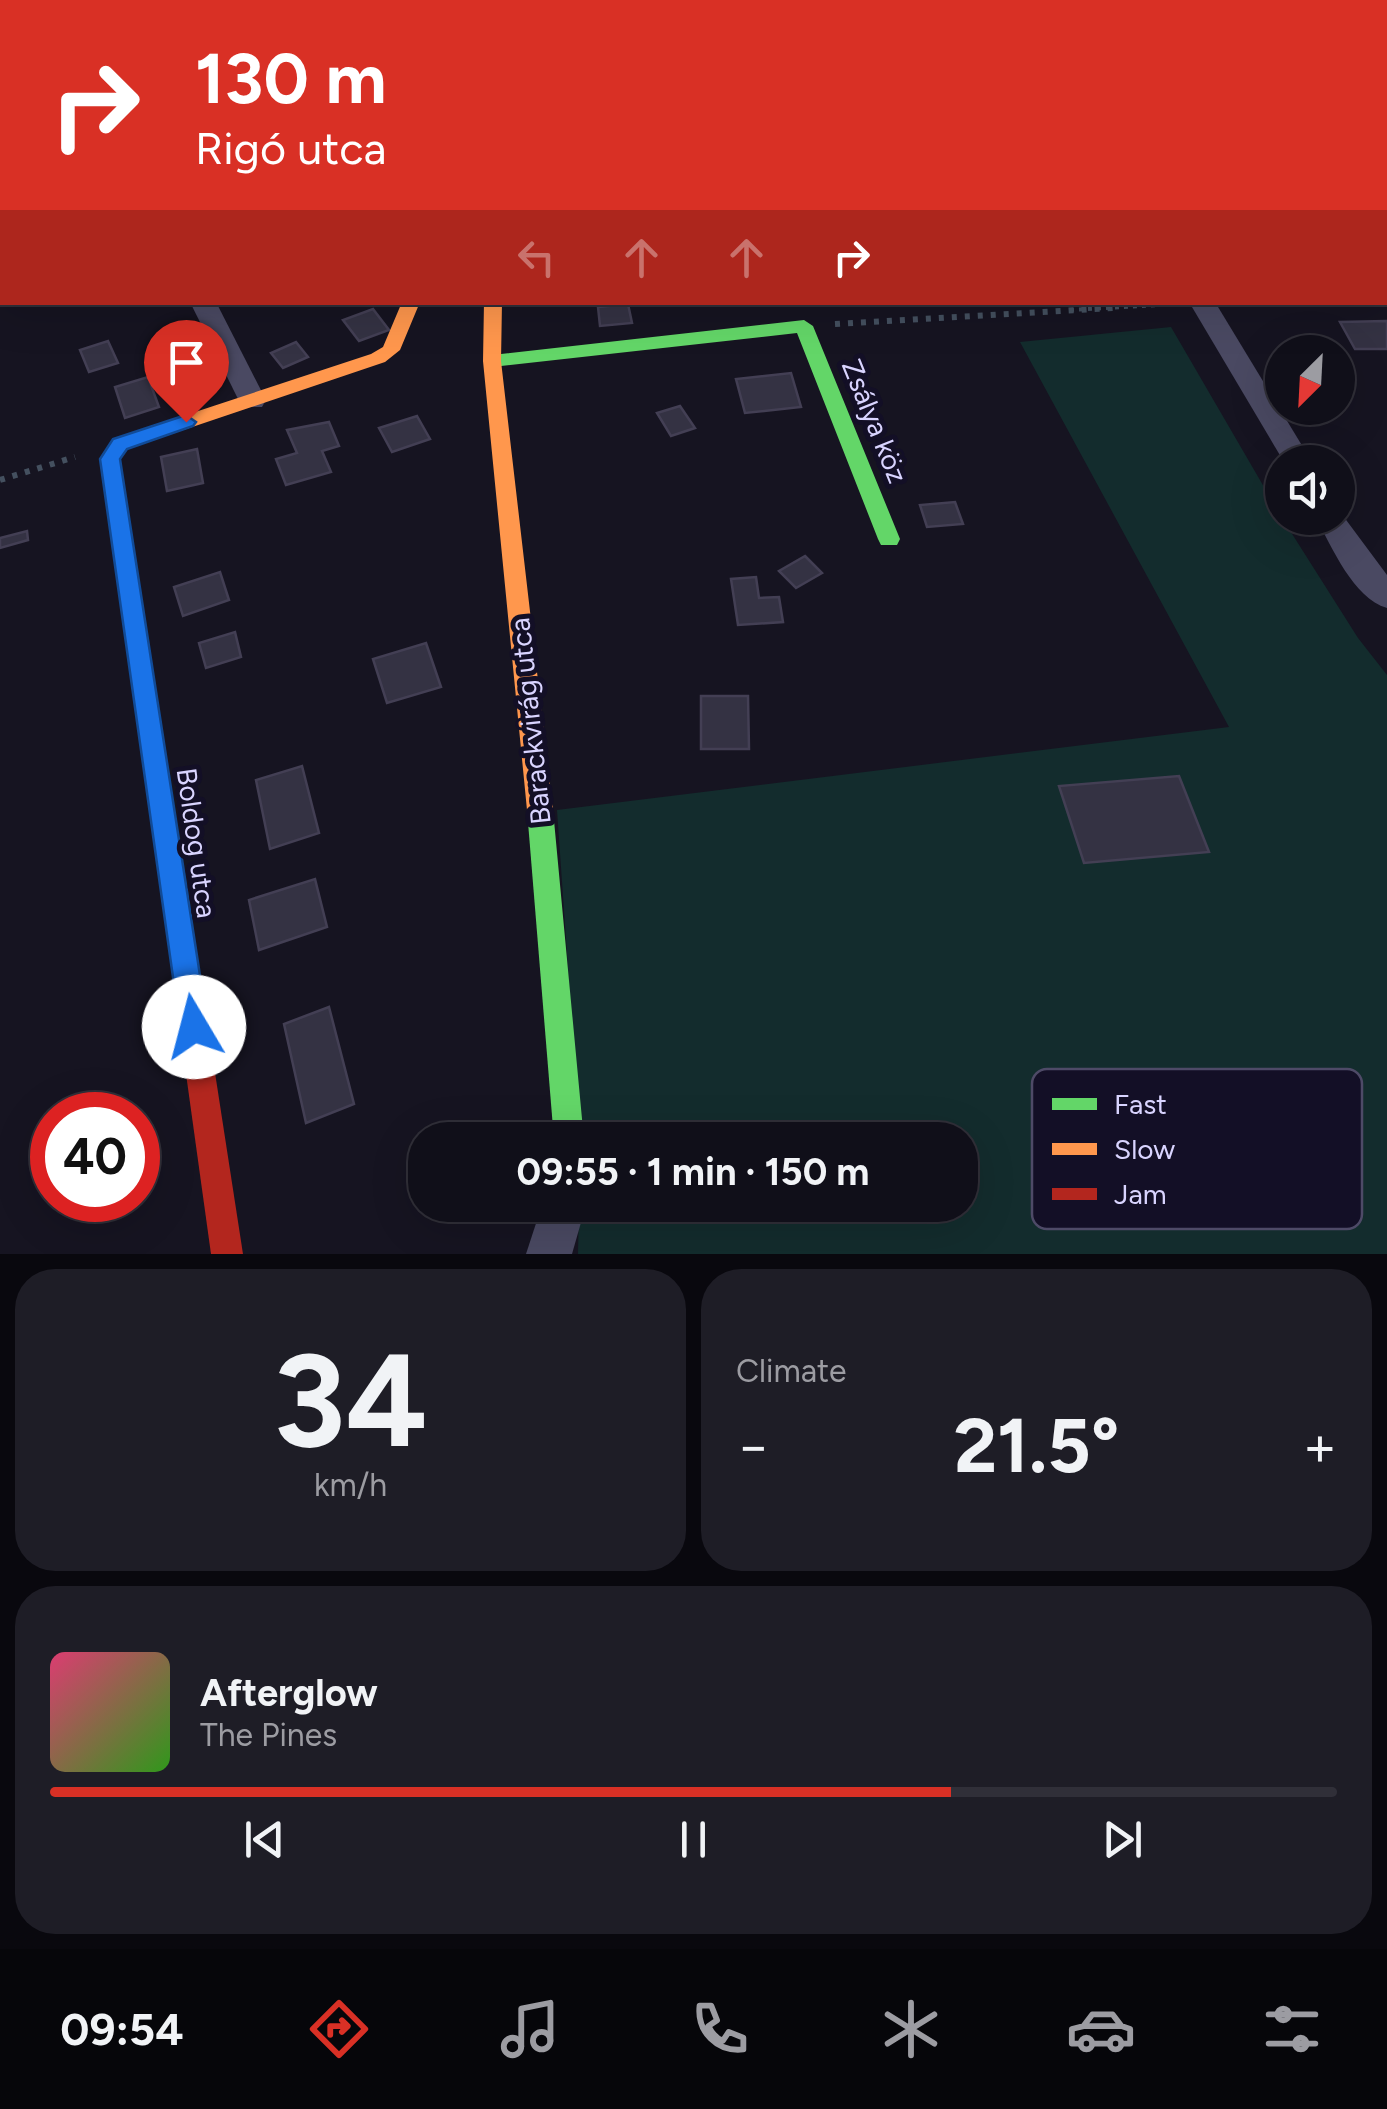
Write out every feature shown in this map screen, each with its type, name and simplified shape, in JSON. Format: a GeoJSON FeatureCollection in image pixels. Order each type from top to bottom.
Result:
{"type":"FeatureCollection","features":[{"type":"Feature","properties":{"kind":"street"},"geometry":{"type":"LineString","coordinates":[[204,305],[252,400]]}},
{"type":"Feature","properties":{"kind":"street"},"geometry":{"type":"LineString","coordinates":[[120,444],[378,358],[391,350],[410,305]]}},
{"type":"Feature","properties":{"kind":"street","name":"Barackvirág utca"},"geometry":{"type":"LineString","coordinates":[[492,305],[492,362],[548,889],[567,1122]]}},
{"type":"Feature","properties":{"kind":"street"},"geometry":{"type":"LineString","coordinates":[[1204,305],[1288,445]]}},
{"type":"Feature","properties":{"kind":"street"},"geometry":{"type":"LineString","coordinates":[[492,362],[804,326]]}},
{"type":"Feature","properties":{"kind":"street","name":"Zsálya köz"},"geometry":{"type":"LineString","coordinates":[[804,326],[889,539]]}},
{"type":"Feature","properties":{"kind":"street","name":"Boldog utca"},"geometry":{"type":"LineString","coordinates":[[120,444],[110,459],[227,1254]]}},
{"type":"Feature","properties":{"kind":"street"},"geometry":{"type":"LineString","coordinates":[[1340,535],[1387,596]]}},
{"type":"Feature","properties":{"kind":"street"},"geometry":{"type":"LineString","coordinates":[[549,1254],[559,1222]]}},
{"type":"Feature","properties":{"kind":"path"},"geometry":{"type":"LineString","coordinates":[[804,326],[1162,305]]}},
{"type":"Feature","properties":{"kind":"path"},"geometry":{"type":"LineString","coordinates":[[0,480],[120,444]]}},
{"type":"Feature","properties":{"kind":"green space"},"geometry":{"type":"Polygon","coordinates":[[[1171,327],[1265,489],[1265,535],[1293,535],[1358,638],[1387,675],[1387,1254],[578,1254],[579,1222],[978,1222],[978,1122],[579,1122],[557,810],[1229,727],[1020,342],[1171,327]]]}},
{"type":"Feature","properties":{"kind":"building"},"geometry":{"type":"Polygon","coordinates":[[[628,305],[632,323],[600,326],[598,307],[628,305]]]}},
{"type":"Feature","properties":{"kind":"building"},"geometry":{"type":"Polygon","coordinates":[[[373,309],[389,330],[359,341],[343,320],[373,309]]]}},
{"type":"Feature","properties":{"kind":"building"},"geometry":{"type":"Polygon","coordinates":[[[1387,321],[1387,349],[1355,349],[1355,335],[1347,335],[1340,322],[1387,321]]]}},
{"type":"Feature","properties":{"kind":"building"},"geometry":{"type":"Polygon","coordinates":[[[108,341],[118,363],[89,372],[80,350],[108,341]]]}},
{"type":"Feature","properties":{"kind":"building"},"geometry":{"type":"Polygon","coordinates":[[[296,342],[308,357],[283,368],[271,353],[296,342]]]}},
{"type":"Feature","properties":{"kind":"building"},"geometry":{"type":"Polygon","coordinates":[[[791,373],[801,407],[745,413],[736,379],[791,373]]]}},
{"type":"Feature","properties":{"kind":"building"},"geometry":{"type":"Polygon","coordinates":[[[148,377],[159,407],[125,418],[115,387],[148,377]]]}},
{"type":"Feature","properties":{"kind":"building"},"geometry":{"type":"Polygon","coordinates":[[[680,406],[695,428],[671,436],[657,413],[680,406]]]}},
{"type":"Feature","properties":{"kind":"building"},"geometry":{"type":"Polygon","coordinates":[[[417,416],[430,439],[392,452],[379,428],[417,416]]]}},
{"type":"Feature","properties":{"kind":"building"},"geometry":{"type":"Polygon","coordinates":[[[329,422],[339,446],[322,451],[331,472],[286,485],[276,459],[297,453],[287,430],[329,422]]]}},
{"type":"Feature","properties":{"kind":"building"},"geometry":{"type":"Polygon","coordinates":[[[197,449],[203,483],[167,491],[161,457],[197,449]]]}},
{"type":"Feature","properties":{"kind":"building"},"geometry":{"type":"Polygon","coordinates":[[[955,502],[963,524],[927,527],[920,505],[955,502]]]}},
{"type":"Feature","properties":{"kind":"building"},"geometry":{"type":"Polygon","coordinates":[[[27,531],[28,540],[0,548],[0,538],[27,531]]]}},
{"type":"Feature","properties":{"kind":"building"},"geometry":{"type":"Polygon","coordinates":[[[805,556],[822,573],[796,588],[779,571],[805,556]]]}},
{"type":"Feature","properties":{"kind":"building"},"geometry":{"type":"Polygon","coordinates":[[[220,572],[229,600],[183,616],[174,587],[220,572]]]}},
{"type":"Feature","properties":{"kind":"building"},"geometry":{"type":"Polygon","coordinates":[[[756,577],[759,598],[779,597],[783,622],[738,625],[731,579],[756,577]]]}},
{"type":"Feature","properties":{"kind":"building"},"geometry":{"type":"Polygon","coordinates":[[[235,632],[241,657],[206,668],[199,643],[235,632]]]}},
{"type":"Feature","properties":{"kind":"building"},"geometry":{"type":"Polygon","coordinates":[[[426,643],[441,687],[387,703],[373,659],[426,643]]]}},
{"type":"Feature","properties":{"kind":"building"},"geometry":{"type":"Polygon","coordinates":[[[701,696],[748,696],[749,749],[701,749],[701,696]]]}},
{"type":"Feature","properties":{"kind":"building"},"geometry":{"type":"Polygon","coordinates":[[[302,766],[319,833],[270,849],[256,780],[302,766]]]}},
{"type":"Feature","properties":{"kind":"building"},"geometry":{"type":"Polygon","coordinates":[[[1179,776],[1209,852],[1084,863],[1059,786],[1179,776]]]}},
{"type":"Feature","properties":{"kind":"building"},"geometry":{"type":"Polygon","coordinates":[[[315,879],[327,927],[259,950],[249,900],[315,879]]]}},
{"type":"Feature","properties":{"kind":"building"},"geometry":{"type":"Polygon","coordinates":[[[329,1007],[354,1104],[306,1123],[284,1024],[329,1007]]]}},
{"type":"Feature","properties":{"kind":"traffic: fast"},"geometry":{"type":"LineString","coordinates":[[492,361],[804,326],[889,539]]}},
{"type":"Feature","properties":{"kind":"traffic: fast"},"geometry":{"type":"LineString","coordinates":[[540,810],[567,1122]]}},
{"type":"Feature","properties":{"kind":"traffic: slow"},"geometry":{"type":"LineString","coordinates":[[115,490],[110,459],[120,444],[378,358],[391,350],[410,305]]}},
{"type":"Feature","properties":{"kind":"traffic: slow"},"geometry":{"type":"LineString","coordinates":[[493,305],[492,361],[540,810]]}},
{"type":"Feature","properties":{"kind":"traffic: jam"},"geometry":{"type":"LineString","coordinates":[[115,490],[227,1254]]}},
{"type":"Feature","properties":{"kind":"route"},"geometry":{"type":"LineString","coordinates":[[186,422],[120,444],[110,459],[194,1027]]}}]}
